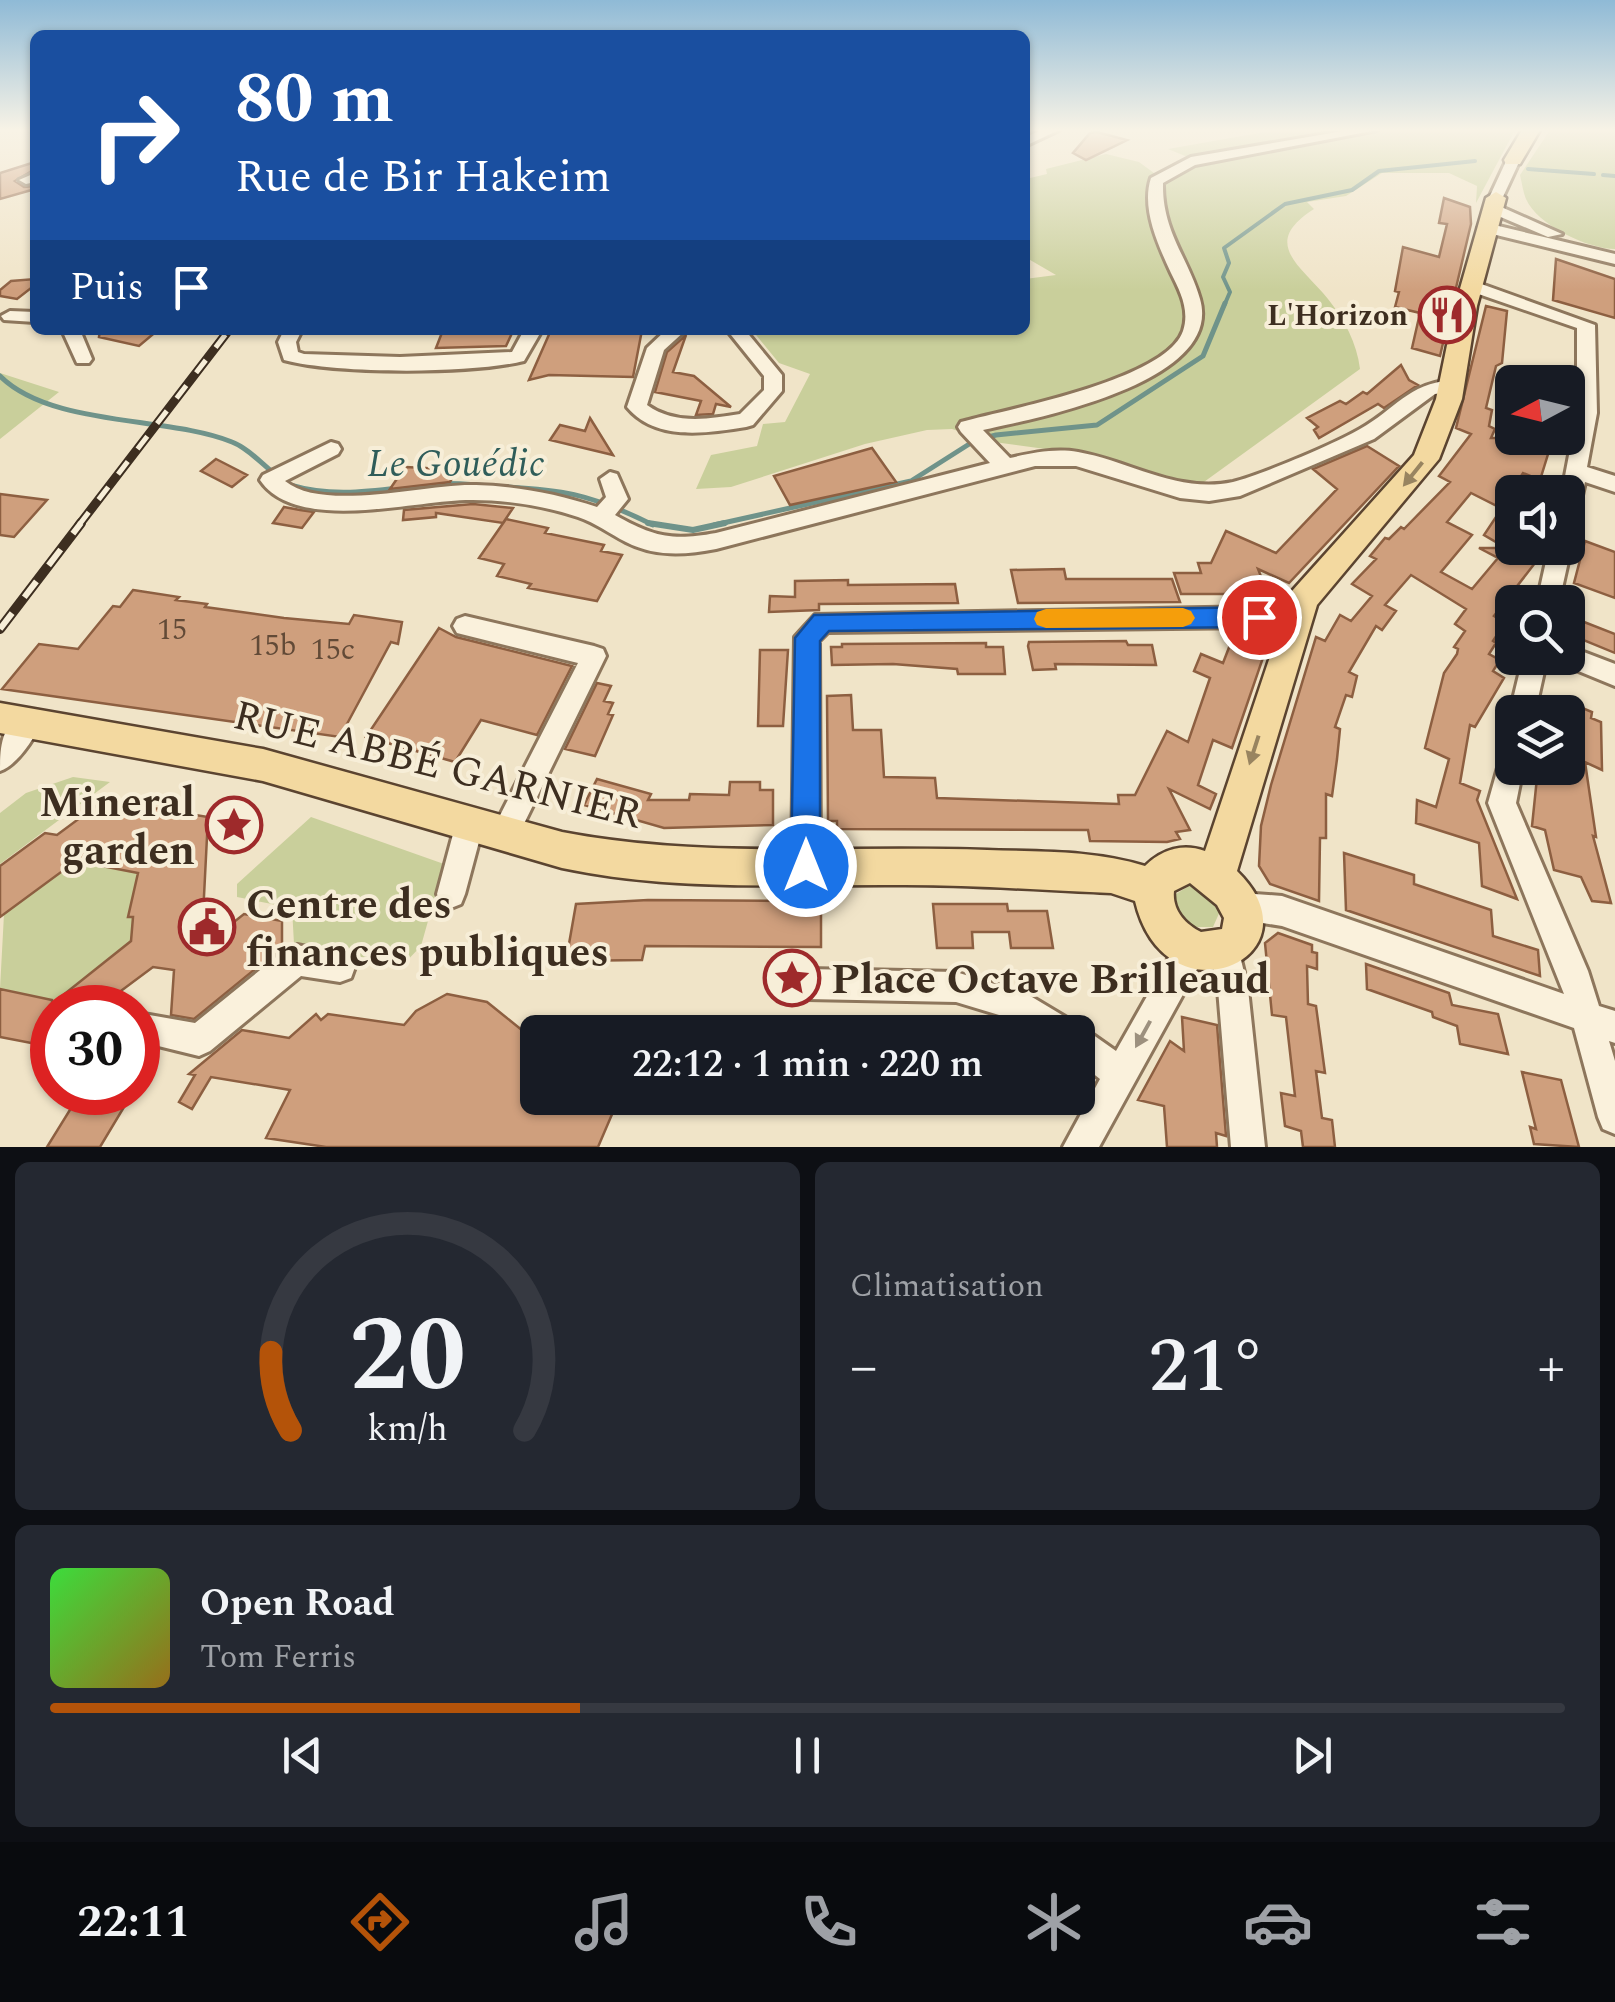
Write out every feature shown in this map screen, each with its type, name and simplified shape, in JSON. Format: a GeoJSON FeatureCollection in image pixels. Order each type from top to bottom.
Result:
{"type":"FeatureCollection","features":[{"type":"Feature","properties":{"kind":"main road"},"geometry":{"type":"LineString","coordinates":[[1217,874],[1303,600],[1426,459],[1452,386],[1492,212]]}},
{"type":"Feature","properties":{"kind":"main road","name":"RUE ABBÉ GARNIER"},"geometry":{"type":"LineString","coordinates":[[14,721],[263,765],[612,860],[702,867],[910,866],[1111,874],[1154,888]]}},
{"type":"Feature","properties":{"kind":"main road"},"geometry":{"type":"LineString","coordinates":[[1178,865],[1217,874],[1236,895],[1241,908],[1240,933],[1208,949],[1165,929],[1154,902],[1154,888],[1167,869],[1178,865]]}},
{"type":"Feature","properties":{"kind":"street"},"geometry":{"type":"LineString","coordinates":[[1004,466],[977,435],[1161,365],[1191,334],[1193,302],[1161,234],[1156,184]]}},
{"type":"Feature","properties":{"kind":"street"},"geometry":{"type":"LineString","coordinates":[[1503,184],[1492,212],[1612,257]]}},
{"type":"Feature","properties":{"kind":"street"},"geometry":{"type":"LineString","coordinates":[[1473,286],[1586,325],[1586,413],[1577,475]]}},
{"type":"Feature","properties":{"kind":"street"},"geometry":{"type":"LineString","coordinates":[[10,316],[30,317]]}},
{"type":"Feature","properties":{"kind":"street"},"geometry":{"type":"LineString","coordinates":[[73,335],[82,359]]}},
{"type":"Feature","properties":{"kind":"street"},"geometry":{"type":"LineString","coordinates":[[292,335],[287,350],[301,362],[518,357],[530,335]]}},
{"type":"Feature","properties":{"kind":"street"},"geometry":{"type":"LineString","coordinates":[[672,335],[656,348],[636,407],[650,420],[666,426],[746,420],[773,392],[773,376],[740,335]]}},
{"type":"Feature","properties":{"kind":"street"},"geometry":{"type":"LineString","coordinates":[[331,449],[279,475],[288,494],[317,500],[371,501],[472,492],[544,501],[608,502],[639,539],[675,547],[695,546],[1035,460],[1076,459],[1180,490],[1240,488],[1367,434],[1430,388],[1452,386]]}},
{"type":"Feature","properties":{"kind":"street"},"geometry":{"type":"LineString","coordinates":[[1578,472],[1615,484]]}},
{"type":"Feature","properties":{"kind":"street"},"geometry":{"type":"LineString","coordinates":[[806,866],[808,638],[823,622],[1259,617],[1294,623]]}},
{"type":"Feature","properties":{"kind":"street"},"geometry":{"type":"LineString","coordinates":[[452,894],[487,828],[594,656],[465,626]]}},
{"type":"Feature","properties":{"kind":"street"},"geometry":{"type":"LineString","coordinates":[[1585,663],[1615,675]]}},
{"type":"Feature","properties":{"kind":"street"},"geometry":{"type":"LineString","coordinates":[[0,759],[14,721]]}},
{"type":"Feature","properties":{"kind":"street"},"geometry":{"type":"LineString","coordinates":[[1506,785],[1502,803],[1573,970],[1601,1022],[1615,1118]]}},
{"type":"Feature","properties":{"kind":"street"},"geometry":{"type":"LineString","coordinates":[[1241,908],[1282,911],[1601,1022]]}},
{"type":"Feature","properties":{"kind":"street"},"geometry":{"type":"LineString","coordinates":[[1080,1147],[1121,1074],[1208,949],[1233,989],[1248,1147]]}},
{"type":"Feature","properties":{"kind":"street"},"geometry":{"type":"LineString","coordinates":[[160,1032],[199,1040],[297,960],[340,967]]}},
{"type":"Feature","properties":{"kind":"street"},"geometry":{"type":"LineString","coordinates":[[807,984],[956,987],[1016,1005],[1033,1015]]}},
{"type":"Feature","properties":{"kind":"street"},"geometry":{"type":"LineString","coordinates":[[1095,1055],[1121,1074]]}},
{"type":"Feature","properties":{"kind":"green space"},"geometry":{"type":"Polygon","coordinates":[[[1030,184],[1366,184],[1346,196],[1307,202],[1314,209],[1289,233],[1287,244],[1298,265],[1339,315],[1353,341],[1360,369],[1197,487],[1075,453],[994,442],[952,429],[927,430],[865,444],[731,487],[696,489],[711,455],[757,446],[763,424],[785,422],[810,374],[779,363],[756,335],[1030,335],[1030,278],[1056,275],[1030,260],[1030,184]]]}},
{"type":"Feature","properties":{"kind":"green space"},"geometry":{"type":"Polygon","coordinates":[[[1472,184],[1486,184],[1476,203],[1477,186],[1472,184]]]}},
{"type":"Feature","properties":{"kind":"green space"},"geometry":{"type":"Polygon","coordinates":[[[1522,184],[1615,184],[1615,249],[1564,234],[1541,218],[1526,199],[1522,184]]]}},
{"type":"Feature","properties":{"kind":"green space"},"geometry":{"type":"Polygon","coordinates":[[[0,373],[59,392],[0,439],[0,373]]]}},
{"type":"Feature","properties":{"kind":"green space"},"geometry":{"type":"Polygon","coordinates":[[[73,777],[110,782],[0,864],[0,813],[26,793],[73,777]]]}},
{"type":"Feature","properties":{"kind":"green space"},"geometry":{"type":"Polygon","coordinates":[[[311,817],[444,864],[421,946],[403,965],[294,944],[292,908],[237,897],[237,884],[311,817]]]}},
{"type":"Feature","properties":{"kind":"green space"},"geometry":{"type":"Polygon","coordinates":[[[76,861],[138,873],[128,916],[133,917],[131,941],[77,985],[30,985],[30,995],[0,989],[4,914],[76,861]]]}},
{"type":"Feature","properties":{"kind":"green space"},"geometry":{"type":"Polygon","coordinates":[[[1192,884],[1207,889],[1221,909],[1213,927],[1192,927],[1176,908],[1176,894],[1192,884]]]}},
{"type":"Feature","properties":{"kind":"building"},"geometry":{"type":"Polygon","coordinates":[[[0,184],[30,186],[30,190],[0,199],[0,184]]]}},
{"type":"Feature","properties":{"kind":"building"},"geometry":{"type":"Polygon","coordinates":[[[1444,198],[1470,207],[1471,224],[1440,356],[1412,348],[1420,313],[1395,307],[1399,292],[1395,291],[1403,247],[1439,257],[1447,224],[1439,223],[1444,198]]]}},
{"type":"Feature","properties":{"kind":"building"},"geometry":{"type":"Polygon","coordinates":[[[1556,259],[1615,279],[1615,318],[1553,300],[1556,259]]]}},
{"type":"Feature","properties":{"kind":"building"},"geometry":{"type":"Polygon","coordinates":[[[30,279],[30,289],[17,299],[0,296],[0,290],[11,281],[30,279]]]}},
{"type":"Feature","properties":{"kind":"building"},"geometry":{"type":"Polygon","coordinates":[[[1486,306],[1507,311],[1502,363],[1495,365],[1486,408],[1492,410],[1489,426],[1495,429],[1491,438],[1495,438],[1495,455],[1548,455],[1542,475],[1495,475],[1495,505],[1471,493],[1447,522],[1472,535],[1441,572],[1472,589],[1495,562],[1495,565],[1533,565],[1518,585],[1495,585],[1495,645],[1489,654],[1495,657],[1495,675],[1504,678],[1475,727],[1470,725],[1460,783],[1480,791],[1477,800],[1517,899],[1482,886],[1479,843],[1416,823],[1417,800],[1436,807],[1449,759],[1425,748],[1444,673],[1457,654],[1454,647],[1465,631],[1455,624],[1466,609],[1411,575],[1385,605],[1396,611],[1382,630],[1376,626],[1349,672],[1357,676],[1352,697],[1346,695],[1335,727],[1340,729],[1332,796],[1326,794],[1326,838],[1320,838],[1319,901],[1270,884],[1259,866],[1261,826],[1316,637],[1325,641],[1340,615],[1351,621],[1372,596],[1352,584],[1376,559],[1370,556],[1385,538],[1389,539],[1401,527],[1404,529],[1450,482],[1439,476],[1471,434],[1456,428],[1486,306]]]}},
{"type":"Feature","properties":{"kind":"building"},"geometry":{"type":"Polygon","coordinates":[[[99,335],[152,335],[139,346],[99,335]]]}},
{"type":"Feature","properties":{"kind":"building"},"geometry":{"type":"Polygon","coordinates":[[[441,335],[511,335],[506,346],[436,348],[441,335]]]}},
{"type":"Feature","properties":{"kind":"building"},"geometry":{"type":"Polygon","coordinates":[[[549,335],[641,335],[633,377],[549,375],[529,380],[549,335]]]}},
{"type":"Feature","properties":{"kind":"building"},"geometry":{"type":"Polygon","coordinates":[[[686,335],[673,372],[694,376],[731,407],[716,404],[713,414],[696,415],[701,401],[655,392],[667,352],[686,335]]]}},
{"type":"Feature","properties":{"kind":"building"},"geometry":{"type":"Polygon","coordinates":[[[1401,365],[1409,380],[1418,385],[1384,408],[1378,404],[1319,438],[1314,430],[1318,427],[1307,418],[1340,401],[1346,404],[1363,392],[1367,394],[1401,365]]]}},
{"type":"Feature","properties":{"kind":"building"},"geometry":{"type":"Polygon","coordinates":[[[590,418],[613,455],[550,440],[560,425],[585,431],[590,418]]]}},
{"type":"Feature","properties":{"kind":"building"},"geometry":{"type":"Polygon","coordinates":[[[1367,446],[1399,466],[1289,583],[1258,569],[1268,594],[1181,594],[1174,573],[1201,573],[1198,563],[1211,563],[1226,531],[1276,553],[1337,489],[1313,469],[1367,446]]]}},
{"type":"Feature","properties":{"kind":"building"},"geometry":{"type":"Polygon","coordinates":[[[872,448],[896,482],[790,505],[774,476],[872,448]]]}},
{"type":"Feature","properties":{"kind":"building"},"geometry":{"type":"Polygon","coordinates":[[[216,459],[247,475],[232,487],[201,471],[216,459]]]}},
{"type":"Feature","properties":{"kind":"building"},"geometry":{"type":"Polygon","coordinates":[[[405,467],[456,471],[450,482],[390,489],[405,467]]]}},
{"type":"Feature","properties":{"kind":"building"},"geometry":{"type":"Polygon","coordinates":[[[0,494],[47,500],[14,537],[0,535],[0,494]]]}},
{"type":"Feature","properties":{"kind":"building"},"geometry":{"type":"Polygon","coordinates":[[[473,504],[513,508],[503,523],[436,513],[436,517],[403,520],[404,510],[473,504]]]}},
{"type":"Feature","properties":{"kind":"building"},"geometry":{"type":"Polygon","coordinates":[[[284,507],[314,512],[302,528],[273,523],[284,507]]]}},
{"type":"Feature","properties":{"kind":"building"},"geometry":{"type":"Polygon","coordinates":[[[1495,518],[1495,542],[1484,535],[1495,518]]]}},
{"type":"Feature","properties":{"kind":"building"},"geometry":{"type":"Polygon","coordinates":[[[506,519],[548,528],[545,533],[604,545],[601,551],[622,555],[597,601],[528,588],[531,584],[497,576],[504,564],[479,558],[506,519]]]}},
{"type":"Feature","properties":{"kind":"building"},"geometry":{"type":"Polygon","coordinates":[[[1585,541],[1615,552],[1615,598],[1574,583],[1579,565],[1585,565],[1585,541]]]}},
{"type":"Feature","properties":{"kind":"building"},"geometry":{"type":"Polygon","coordinates":[[[1479,548],[1495,548],[1495,556],[1479,548]]]}},
{"type":"Feature","properties":{"kind":"building"},"geometry":{"type":"Polygon","coordinates":[[[1064,569],[1066,579],[1172,579],[1180,602],[1018,603],[1011,570],[1064,569]]]}},
{"type":"Feature","properties":{"kind":"building"},"geometry":{"type":"Polygon","coordinates":[[[848,580],[848,585],[955,584],[958,603],[819,604],[819,610],[769,612],[770,596],[795,597],[795,581],[848,580]]]}},
{"type":"Feature","properties":{"kind":"building"},"geometry":{"type":"Polygon","coordinates":[[[133,590],[179,597],[176,600],[207,604],[205,607],[284,618],[349,624],[354,615],[402,622],[398,644],[391,642],[340,737],[2,689],[39,644],[78,649],[113,606],[120,607],[133,590]]]}},
{"type":"Feature","properties":{"kind":"building"},"geometry":{"type":"Polygon","coordinates":[[[1585,622],[1615,634],[1615,653],[1585,641],[1585,622]]]}},
{"type":"Feature","properties":{"kind":"building"},"geometry":{"type":"Polygon","coordinates":[[[439,628],[456,637],[572,666],[537,735],[481,720],[455,762],[366,737],[439,628]]]}},
{"type":"Feature","properties":{"kind":"building"},"geometry":{"type":"Polygon","coordinates":[[[1235,632],[1267,646],[1232,748],[1213,740],[1198,785],[1216,794],[1210,809],[1169,789],[1190,830],[1176,832],[1180,839],[1090,841],[1088,830],[837,829],[837,821],[828,821],[827,696],[851,695],[853,730],[881,730],[884,777],[935,778],[937,798],[1119,804],[1118,795],[1135,795],[1167,731],[1188,742],[1210,678],[1194,671],[1201,654],[1223,663],[1235,632]]]}},
{"type":"Feature","properties":{"kind":"building"},"geometry":{"type":"Polygon","coordinates":[[[1126,641],[1128,645],[1152,645],[1156,665],[1055,664],[1056,669],[1033,670],[1028,646],[1029,642],[1126,641]]]}},
{"type":"Feature","properties":{"kind":"building"},"geometry":{"type":"Polygon","coordinates":[[[986,643],[986,647],[1003,647],[1005,674],[958,674],[957,669],[893,664],[832,665],[831,647],[842,644],[986,643]]]}},
{"type":"Feature","properties":{"kind":"building"},"geometry":{"type":"Polygon","coordinates":[[[760,650],[788,650],[783,726],[758,726],[760,650]]]}},
{"type":"Feature","properties":{"kind":"building"},"geometry":{"type":"Polygon","coordinates":[[[597,683],[611,686],[604,701],[613,703],[608,714],[613,715],[595,756],[565,749],[597,683]]]}},
{"type":"Feature","properties":{"kind":"building"},"geometry":{"type":"Polygon","coordinates":[[[1585,709],[1592,712],[1591,718],[1601,722],[1602,770],[1585,762],[1585,709]]]}},
{"type":"Feature","properties":{"kind":"building"},"geometry":{"type":"Polygon","coordinates":[[[1585,762],[1596,837],[1593,836],[1611,903],[1592,901],[1581,877],[1554,870],[1545,830],[1532,826],[1536,785],[1585,785],[1585,762]]]}},
{"type":"Feature","properties":{"kind":"building"},"geometry":{"type":"Polygon","coordinates":[[[597,779],[651,794],[648,800],[689,800],[690,794],[729,795],[730,782],[760,782],[760,790],[773,790],[773,825],[664,828],[584,805],[597,779]]]}},
{"type":"Feature","properties":{"kind":"building","name":"Centre des finances publiques"},"geometry":{"type":"Polygon","coordinates":[[[104,800],[208,817],[203,916],[234,922],[244,914],[282,921],[282,947],[194,1019],[171,1015],[174,970],[153,967],[129,985],[76,985],[131,941],[133,917],[128,917],[138,873],[76,861],[0,917],[0,866],[45,833],[57,835],[104,800]]]}},
{"type":"Feature","properties":{"kind":"building"},"geometry":{"type":"Polygon","coordinates":[[[1344,853],[1414,875],[1414,884],[1491,910],[1493,936],[1538,950],[1540,976],[1346,910],[1344,853]]]}},
{"type":"Feature","properties":{"kind":"building"},"geometry":{"type":"Polygon","coordinates":[[[648,900],[793,901],[793,906],[821,907],[821,947],[645,946],[642,960],[566,961],[576,904],[648,900]]]}},
{"type":"Feature","properties":{"kind":"building"},"geometry":{"type":"Polygon","coordinates":[[[933,904],[1007,904],[1008,911],[1047,911],[1053,948],[1011,948],[1009,932],[972,932],[973,948],[937,948],[933,904]]]}},
{"type":"Feature","properties":{"kind":"building"},"geometry":{"type":"Polygon","coordinates":[[[1278,933],[1312,945],[1312,952],[1317,953],[1317,969],[1307,966],[1308,1004],[1316,1006],[1325,1073],[1316,1071],[1322,1118],[1332,1120],[1335,1147],[1303,1147],[1301,1131],[1285,1126],[1281,1093],[1295,1096],[1286,1017],[1272,1015],[1265,943],[1278,933]]]}},
{"type":"Feature","properties":{"kind":"building"},"geometry":{"type":"Polygon","coordinates":[[[1366,964],[1449,993],[1452,1005],[1498,1014],[1508,1054],[1460,1044],[1457,1026],[1433,1017],[1432,1012],[1367,989],[1366,964]]]}},
{"type":"Feature","properties":{"kind":"building","name":"Centre des finances publiques"},"geometry":{"type":"Polygon","coordinates":[[[0,989],[30,995],[30,1043],[0,1037],[0,989]]]}},
{"type":"Feature","properties":{"kind":"building"},"geometry":{"type":"Polygon","coordinates":[[[447,994],[487,1002],[520,1029],[520,1115],[612,1115],[598,1147],[326,1147],[266,1138],[290,1090],[211,1077],[192,1109],[179,1102],[195,1075],[189,1074],[242,1030],[289,1038],[316,1014],[321,1020],[328,1014],[404,1025],[416,1011],[447,994]]]}},
{"type":"Feature","properties":{"kind":"building"},"geometry":{"type":"Polygon","coordinates":[[[1182,1017],[1217,1025],[1226,1136],[1216,1133],[1217,1147],[1167,1147],[1164,1106],[1138,1100],[1170,1041],[1184,1051],[1182,1017]]]}},
{"type":"Feature","properties":{"kind":"building"},"geometry":{"type":"Polygon","coordinates":[[[1522,1072],[1561,1080],[1579,1147],[1534,1144],[1530,1127],[1536,1129],[1522,1072]]]}},
{"type":"Feature","properties":{"kind":"building"},"geometry":{"type":"Polygon","coordinates":[[[67,1115],[119,1115],[100,1147],[47,1147],[67,1115]]]}},
{"type":"Feature","properties":{"kind":"waterway","name":"Le Gouédic"},"geometry":{"type":"LineString","coordinates":[[1224,306],[1230,292],[1223,277],[1229,263],[1224,248],[1285,204],[1352,190],[1361,184]]}},
{"type":"Feature","properties":{"kind":"waterway"},"geometry":{"type":"LineString","coordinates":[[714,525],[911,481],[974,441],[996,435],[1097,425],[1203,356],[1225,303]]}},
{"type":"Feature","properties":{"kind":"waterway","name":"Le Gouédic"},"geometry":{"type":"LineString","coordinates":[[0,376],[49,404],[232,442],[276,475]]}},
{"type":"Feature","properties":{"kind":"waterway","name":"Le Gouédic"},"geometry":{"type":"LineString","coordinates":[[290,485],[327,492],[449,483],[536,489],[592,499],[649,523]]}},
{"type":"Feature","properties":{"kind":"waterway","name":"Le Gouédic"},"geometry":{"type":"LineString","coordinates":[[649,523],[693,530],[725,523]]}},
{"type":"Feature","properties":{"kind":"waterway","name":"Le Gouédic"},"geometry":{"type":"LineString","coordinates":[[649,523],[653,525]]}},
{"type":"Feature","properties":{"kind":"railway"},"geometry":{"type":"LineString","coordinates":[[79,525],[225,335]]}},
{"type":"Feature","properties":{"kind":"railway"},"geometry":{"type":"LineString","coordinates":[[0,629],[81,523]]}},
{"type":"Feature","properties":{"kind":"slow traffic"},"geometry":{"type":"LineString","coordinates":[[1046,619],[1183,618]]}},
{"type":"Feature","properties":{"kind":"place","name":"L'Horizon"},"geometry":{"type":"Point","coordinates":[1447,315]}},
{"type":"Feature","properties":{"kind":"place","name":"Mineral garden"},"geometry":{"type":"Point","coordinates":[234,825]}},
{"type":"Feature","properties":{"kind":"place","name":"Centre des finances publiques"},"geometry":{"type":"Point","coordinates":[207,927]}},
{"type":"Feature","properties":{"kind":"place","name":"Place Octave Brilleaud"},"geometry":{"type":"Point","coordinates":[792,978]}},
{"type":"Feature","properties":{"kind":"route"},"geometry":{"type":"LineString","coordinates":[[806,866],[808,638],[823,622],[1259,617]]}}]}
